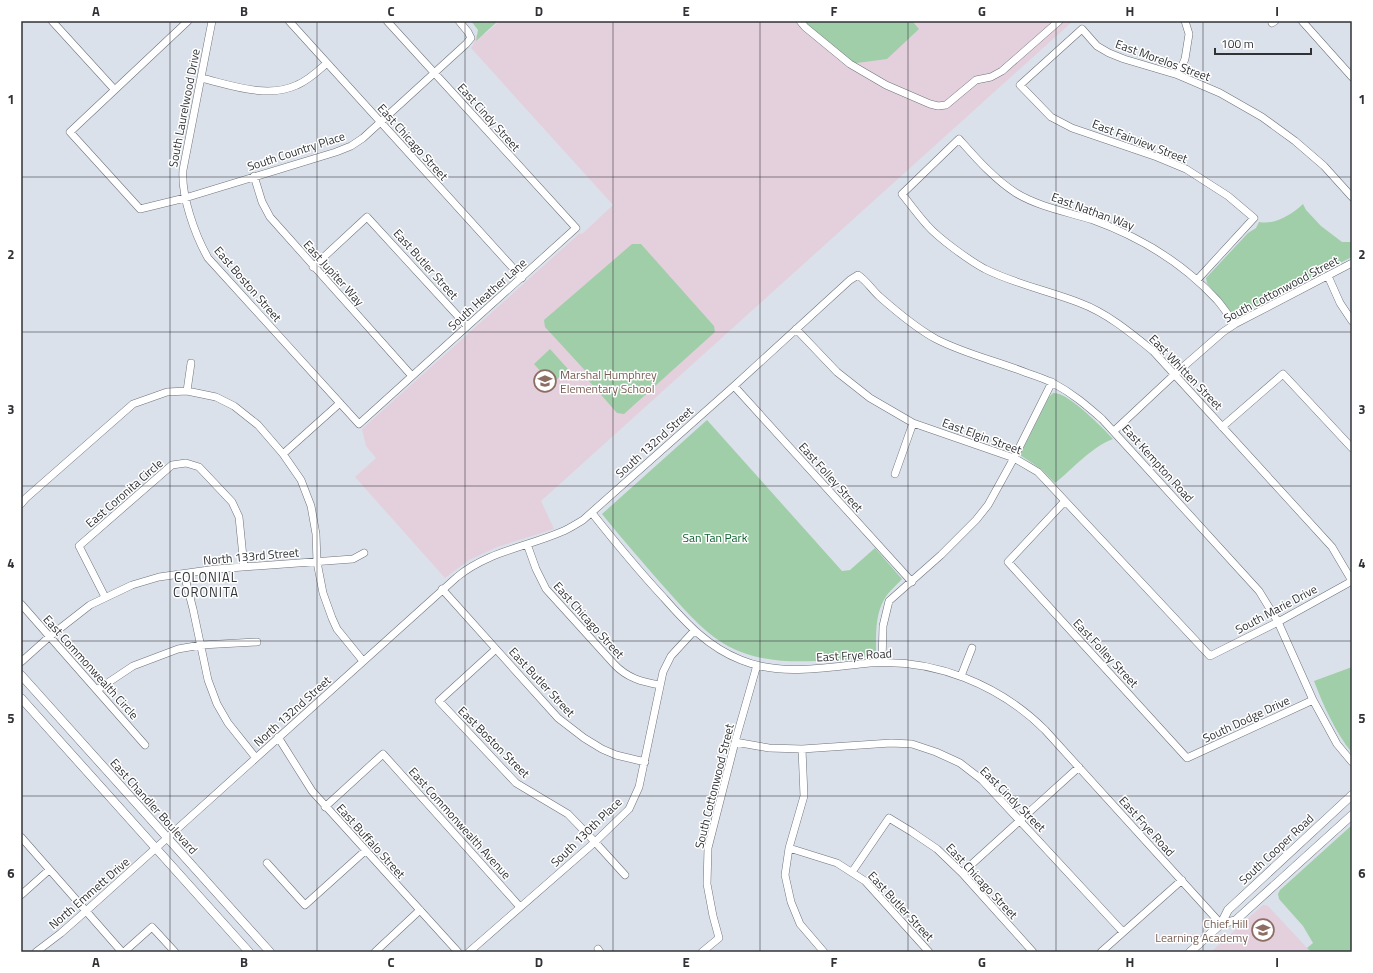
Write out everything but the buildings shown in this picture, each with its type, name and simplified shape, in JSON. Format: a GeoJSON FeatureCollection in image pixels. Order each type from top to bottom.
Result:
{"type":"FeatureCollection","features":[{"type":"Feature","properties":{"kind":"main road","name":"East Chandler Boulevard"},"geometry":{"type":"LineString","coordinates":[[21,675],[270,952]]}},
{"type":"Feature","properties":{"kind":"main road"},"geometry":{"type":"LineString","coordinates":[[21,698],[249,952]]}},
{"type":"Feature","properties":{"kind":"main road","name":"South Cooper Road"},"geometry":{"type":"LineString","coordinates":[[1190,952],[1221,924],[1228,910],[1352,795]]}},
{"type":"Feature","properties":{"kind":"main road","name":"South Cooper Road"},"geometry":{"type":"LineString","coordinates":[[1221,924],[1236,920],[1352,815]]}},
{"type":"Feature","properties":{"kind":"main road"},"geometry":{"type":"LineString","coordinates":[[1256,884],[1265,893]]}},
{"type":"Feature","properties":{"kind":"street"},"geometry":{"type":"LineString","coordinates":[[52,21],[114,89]]}},
{"type":"Feature","properties":{"kind":"street"},"geometry":{"type":"LineString","coordinates":[[185,198],[140,209],[70,132],[188,21]]}},
{"type":"Feature","properties":{"kind":"street","name":"South Laurelwood Drive"},"geometry":{"type":"LineString","coordinates":[[185,198],[182,181],[183,170],[212,21]]}},
{"type":"Feature","properties":{"kind":"street","name":"East Chicago Street"},"geometry":{"type":"LineString","coordinates":[[289,21],[522,278]]}},
{"type":"Feature","properties":{"kind":"street","name":"East Cindy Street"},"geometry":{"type":"LineString","coordinates":[[387,21],[576,228]]}},
{"type":"Feature","properties":{"kind":"street","name":"South Country Place"},"geometry":{"type":"LineString","coordinates":[[185,198],[336,152],[351,146],[380,123],[466,44],[471,38],[459,21]]}},
{"type":"Feature","properties":{"kind":"street"},"geometry":{"type":"LineString","coordinates":[[800,21],[820,40],[854,67],[886,85],[938,106],[946,105],[976,80],[992,77],[1002,72],[1059,21]]}},
{"type":"Feature","properties":{"kind":"street"},"geometry":{"type":"LineString","coordinates":[[1178,75],[1185,59],[1189,34],[1185,21]]}},
{"type":"Feature","properties":{"kind":"street"},"geometry":{"type":"LineString","coordinates":[[1302,21],[1352,77]]}},
{"type":"Feature","properties":{"kind":"street","name":"East Morelos Street"},"geometry":{"type":"LineString","coordinates":[[1020,85],[1082,29],[1097,46],[1109,53],[1178,75],[1220,93],[1262,117],[1296,141],[1324,166],[1352,197]]}},
{"type":"Feature","properties":{"kind":"street"},"geometry":{"type":"LineString","coordinates":[[201,78],[261,92],[282,91],[298,85],[312,76],[326,63]]}},
{"type":"Feature","properties":{"kind":"street","name":"East Fairview Street"},"geometry":{"type":"LineString","coordinates":[[1020,85],[1051,117],[1072,128],[1157,157],[1186,170],[1228,196],[1254,218],[1197,280]]}},
{"type":"Feature","properties":{"kind":"street","name":"East Whitten Street"},"geometry":{"type":"LineString","coordinates":[[959,139],[902,194],[928,226],[952,247],[984,268],[1008,279],[1081,303],[1103,314],[1129,331],[1175,374],[1332,548],[1352,581]]}},
{"type":"Feature","properties":{"kind":"street","name":"East Nathan Way"},"geometry":{"type":"LineString","coordinates":[[959,139],[990,172],[1016,193],[1049,207],[1092,220],[1123,232],[1162,253],[1197,280],[1218,300],[1235,324]]}},
{"type":"Feature","properties":{"kind":"street","name":"East Jupiter Way"},"geometry":{"type":"LineString","coordinates":[[254,176],[262,202],[270,217],[412,376]]}},
{"type":"Feature","properties":{"kind":"street","name":"East Boston Street"},"geometry":{"type":"LineString","coordinates":[[185,198],[200,244],[208,258],[359,424],[412,376]]}},
{"type":"Feature","properties":{"kind":"street","name":"East Butler Street"},"geometry":{"type":"LineString","coordinates":[[313,266],[367,217],[467,326]]}},
{"type":"Feature","properties":{"kind":"street","name":"South Heather Lane"},"geometry":{"type":"LineString","coordinates":[[412,376],[576,228]]}},
{"type":"Feature","properties":{"kind":"street","name":"South Cottonwood Street"},"geometry":{"type":"LineString","coordinates":[[1114,431],[1223,332],[1235,324],[1352,263]]}},
{"type":"Feature","properties":{"kind":"street","name":"South 132nd Street"},"geometry":{"type":"LineString","coordinates":[[442,590],[466,570],[487,558],[562,532],[583,520],[734,386],[850,280],[858,275]]}},
{"type":"Feature","properties":{"kind":"street","name":"East Kempton Road"},"geometry":{"type":"LineString","coordinates":[[858,275],[866,281],[878,296],[921,330],[936,339],[961,350],[1052,382],[1082,400],[1114,431],[1259,591],[1278,622],[1313,700],[1337,744],[1352,762]]}},
{"type":"Feature","properties":{"kind":"street"},"geometry":{"type":"LineString","coordinates":[[1328,276],[1340,304],[1352,321]]}},
{"type":"Feature","properties":{"kind":"street","name":"East Elgin Street"},"geometry":{"type":"LineString","coordinates":[[796,329],[837,372],[870,398],[914,423],[1014,458],[1038,472],[1210,656]]}},
{"type":"Feature","properties":{"kind":"street"},"geometry":{"type":"LineString","coordinates":[[187,391],[191,363]]}},
{"type":"Feature","properties":{"kind":"street"},"geometry":{"type":"LineString","coordinates":[[1222,427],[1283,374],[1352,448]]}},
{"type":"Feature","properties":{"kind":"street"},"geometry":{"type":"LineString","coordinates":[[882,662],[883,626],[889,601],[912,582],[976,520],[988,504],[1014,458],[1052,382]]}},
{"type":"Feature","properties":{"kind":"street","name":"East Folley Street"},"geometry":{"type":"LineString","coordinates":[[734,386],[912,582]]}},
{"type":"Feature","properties":{"kind":"street"},"geometry":{"type":"LineString","coordinates":[[21,504],[133,404],[167,392],[187,391],[216,397],[234,406],[258,425],[283,454],[301,480],[311,506],[316,534],[317,562],[323,593],[337,629],[363,661]]}},
{"type":"Feature","properties":{"kind":"street"},"geometry":{"type":"LineString","coordinates":[[283,454],[340,403]]}},
{"type":"Feature","properties":{"kind":"street"},"geometry":{"type":"LineString","coordinates":[[895,474],[914,423]]}},
{"type":"Feature","properties":{"kind":"street","name":"East Coronita Circle"},"geometry":{"type":"LineString","coordinates":[[105,597],[80,546],[172,465],[186,463],[199,467],[232,502],[239,517],[244,567]]}},
{"type":"Feature","properties":{"kind":"street","name":"East Folley Street"},"geometry":{"type":"LineString","coordinates":[[1065,501],[1008,562],[1187,758]]}},
{"type":"Feature","properties":{"kind":"street","name":"East Frye Road"},"geometry":{"type":"LineString","coordinates":[[592,513],[643,575],[694,631],[706,641],[741,660],[757,665],[794,670],[882,662],[925,667],[961,676],[991,690],[1019,707],[1041,726],[1221,924]]}},
{"type":"Feature","properties":{"kind":"street","name":"East Chicago Street"},"geometry":{"type":"LineString","coordinates":[[527,544],[536,570],[546,589],[614,664],[621,671],[632,678],[660,685]]}},
{"type":"Feature","properties":{"kind":"street","name":"North 133rd Street"},"geometry":{"type":"LineString","coordinates":[[21,662],[49,637],[90,605],[132,585],[159,577],[216,568],[353,559],[364,553]]}},
{"type":"Feature","properties":{"kind":"street"},"geometry":{"type":"LineString","coordinates":[[184,574],[208,680],[217,704],[228,723],[256,758]]}},
{"type":"Feature","properties":{"kind":"street","name":"South Marie Drive"},"geometry":{"type":"LineString","coordinates":[[1210,656],[1278,622],[1352,581]]}},
{"type":"Feature","properties":{"kind":"street","name":"East Butler Street"},"geometry":{"type":"LineString","coordinates":[[442,590],[558,718],[574,731],[602,749],[616,755],[644,762]]}},
{"type":"Feature","properties":{"kind":"street","name":"North 132nd Street"},"geometry":{"type":"LineString","coordinates":[[156,848],[442,590]]}},
{"type":"Feature","properties":{"kind":"street","name":"East Commonwealth Circle"},"geometry":{"type":"LineString","coordinates":[[21,604],[146,745]]}},
{"type":"Feature","properties":{"kind":"street","name":"South 130th Place"},"geometry":{"type":"LineString","coordinates":[[469,952],[595,842],[622,817],[632,804],[639,787],[663,672],[671,656],[694,631]]}},
{"type":"Feature","properties":{"kind":"street"},"geometry":{"type":"LineString","coordinates":[[97,690],[134,666],[178,649],[201,645],[257,642]]}},
{"type":"Feature","properties":{"kind":"street"},"geometry":{"type":"LineString","coordinates":[[961,676],[972,648]]}},
{"type":"Feature","properties":{"kind":"street","name":"East Boston Street"},"geometry":{"type":"LineString","coordinates":[[496,649],[439,701],[516,783],[568,814],[625,875]]}},
{"type":"Feature","properties":{"kind":"street","name":"South Cottonwood Street"},"geometry":{"type":"LineString","coordinates":[[702,952],[719,938],[707,884],[708,848],[735,742],[757,665]]}},
{"type":"Feature","properties":{"kind":"street","name":"South Dodge Drive"},"geometry":{"type":"LineString","coordinates":[[1187,758],[1313,700]]}},
{"type":"Feature","properties":{"kind":"street","name":"East Buffalo Street"},"geometry":{"type":"LineString","coordinates":[[278,737],[312,791],[325,807],[458,952]]}},
{"type":"Feature","properties":{"kind":"street","name":"East Cindy Street"},"geometry":{"type":"LineString","coordinates":[[735,742],[769,748],[802,749],[891,743],[912,744],[936,752],[960,763],[982,780],[1123,932]]}},
{"type":"Feature","properties":{"kind":"street"},"geometry":{"type":"LineString","coordinates":[[802,749],[804,796],[789,848],[786,875],[791,902],[800,924],[824,952]]}},
{"type":"Feature","properties":{"kind":"street","name":"East Commonwealth Avenue"},"geometry":{"type":"LineString","coordinates":[[325,807],[383,754],[520,907]]}},
{"type":"Feature","properties":{"kind":"street"},"geometry":{"type":"LineString","coordinates":[[962,873],[1079,767]]}},
{"type":"Feature","properties":{"kind":"street","name":"East Chicago Street"},"geometry":{"type":"LineString","coordinates":[[852,872],[889,818],[937,849],[962,873],[1033,952]]}},
{"type":"Feature","properties":{"kind":"street"},"geometry":{"type":"LineString","coordinates":[[21,837],[123,952],[152,927],[175,952]]}},
{"type":"Feature","properties":{"kind":"street","name":"North Emmett Drive"},"geometry":{"type":"LineString","coordinates":[[36,952],[61,933],[156,848]]}},
{"type":"Feature","properties":{"kind":"street","name":"East Butler Street"},"geometry":{"type":"LineString","coordinates":[[789,848],[837,863],[865,881],[929,952]]}},
{"type":"Feature","properties":{"kind":"street"},"geometry":{"type":"LineString","coordinates":[[267,863],[305,905],[365,852]]}},
{"type":"Feature","properties":{"kind":"street"},"geometry":{"type":"LineString","coordinates":[[21,895],[49,870]]}},
{"type":"Feature","properties":{"kind":"street"},"geometry":{"type":"LineString","coordinates":[[1100,952],[1182,880]]}},
{"type":"Feature","properties":{"kind":"street"},"geometry":{"type":"LineString","coordinates":[[375,952],[420,910]]}},
{"type":"Feature","properties":{"kind":"shaded area"},"geometry":{"type":"Polygon","coordinates":[[[500,21],[1073,21],[541,501],[554,529],[497,547],[469,560],[445,578],[355,477],[376,458],[366,446],[362,429],[613,205],[471,48],[476,35],[485,34],[500,21]]]}},
{"type":"Feature","properties":{"kind":"shaded area","name":"Chief Hill Learning Academy"},"geometry":{"type":"Polygon","coordinates":[[[1263,905],[1268,906],[1311,952],[1215,952],[1213,950],[1263,905]]]}},
{"type":"Feature","properties":{"kind":"green space"},"geometry":{"type":"Polygon","coordinates":[[[471,21],[498,21],[476,41],[478,30],[471,21]]]}},
{"type":"Feature","properties":{"kind":"green space"},"geometry":{"type":"Polygon","coordinates":[[[800,21],[912,21],[919,29],[887,59],[849,64],[800,21]]]}},
{"type":"Feature","properties":{"kind":"green space"},"geometry":{"type":"Polygon","coordinates":[[[1303,204],[1306,210],[1321,226],[1342,242],[1352,242],[1352,257],[1266,299],[1237,315],[1233,314],[1207,283],[1206,278],[1248,233],[1256,228],[1259,222],[1265,223],[1277,221],[1293,212],[1303,204]]]}},
{"type":"Feature","properties":{"kind":"green space"},"geometry":{"type":"Polygon","coordinates":[[[632,244],[641,244],[714,326],[715,332],[624,414],[617,413],[589,381],[592,378],[545,327],[544,320],[632,244]]]}},
{"type":"Feature","properties":{"kind":"green space"},"geometry":{"type":"Polygon","coordinates":[[[550,349],[568,369],[552,384],[534,364],[550,349]]]}},
{"type":"Feature","properties":{"kind":"green space"},"geometry":{"type":"Polygon","coordinates":[[[1053,393],[1059,394],[1076,404],[1113,439],[1090,453],[1055,483],[1041,469],[1020,455],[1049,397],[1053,393]]]}},
{"type":"Feature","properties":{"kind":"green space","name":"San Tan Park"},"geometry":{"type":"Polygon","coordinates":[[[707,420],[842,571],[850,570],[875,548],[902,579],[887,595],[879,611],[876,654],[846,659],[787,661],[750,655],[729,647],[709,633],[690,616],[602,514],[707,420]]]}},
{"type":"Feature","properties":{"kind":"green space"},"geometry":{"type":"Polygon","coordinates":[[[1352,667],[1352,753],[1330,718],[1314,681],[1352,667]]]}},
{"type":"Feature","properties":{"kind":"green space"},"geometry":{"type":"Polygon","coordinates":[[[1352,825],[1352,952],[1311,952],[1307,948],[1313,943],[1303,926],[1279,899],[1278,894],[1280,890],[1352,825]]]}},
{"type":"Feature","properties":{"kind":"place","name":"Marshal Humphrey Elementary School"},"geometry":{"type":"Point","coordinates":[545,381]}},
{"type":"Feature","properties":{"kind":"place","name":"Chief Hill Learning Academy"},"geometry":{"type":"Point","coordinates":[1263,930]}},
{"type":"Feature","properties":{"kind":"district","name":"COLONIAL CORONITA"},"geometry":{"type":"Point","coordinates":[206,584]}}]}
